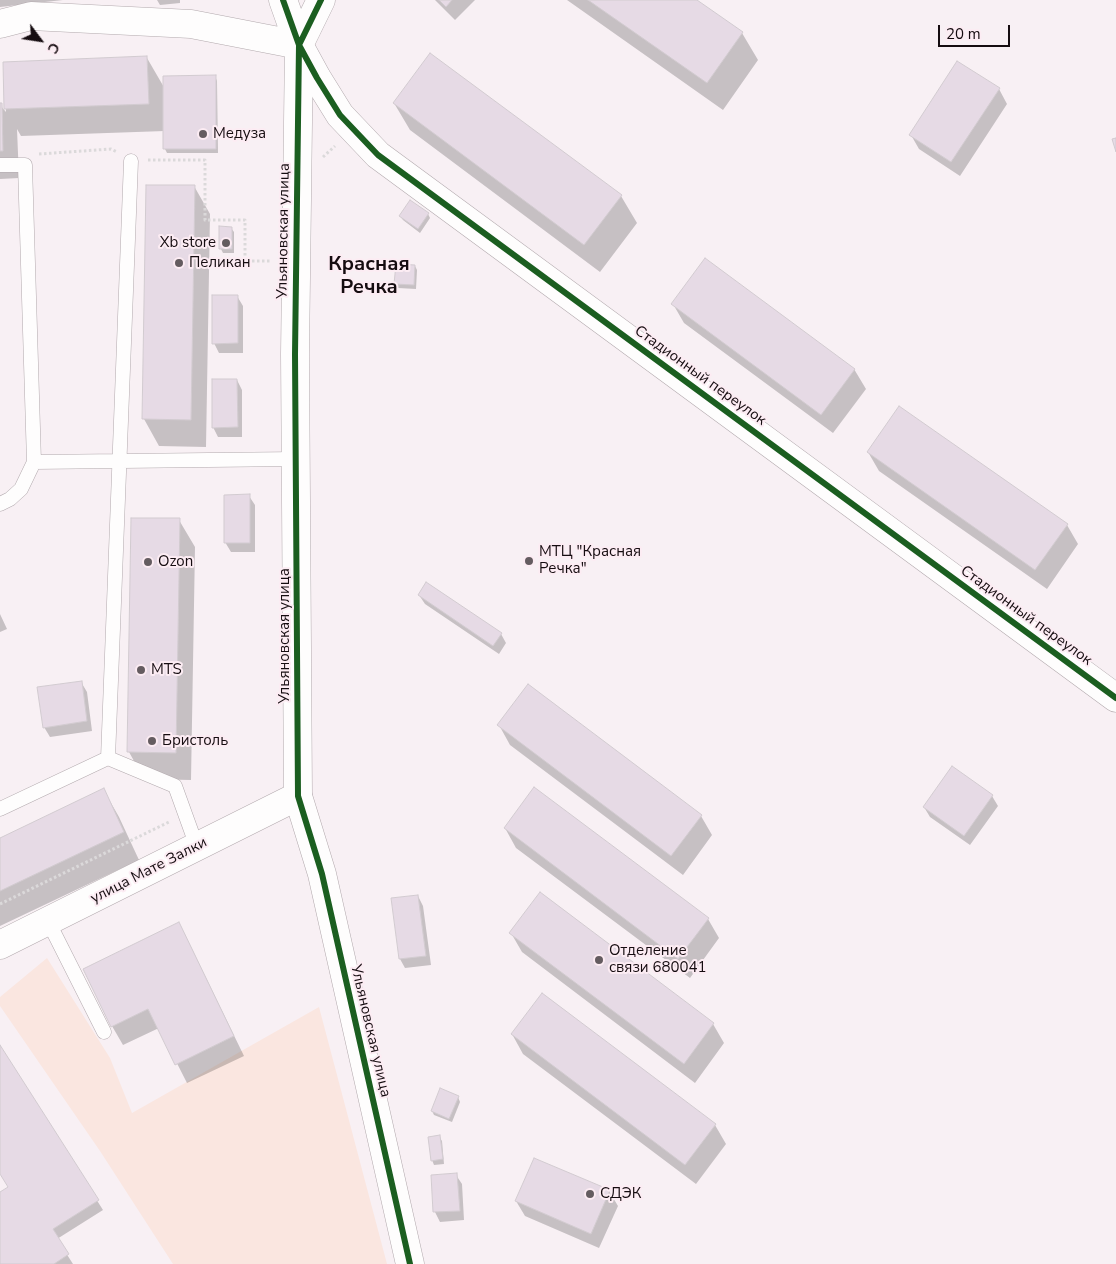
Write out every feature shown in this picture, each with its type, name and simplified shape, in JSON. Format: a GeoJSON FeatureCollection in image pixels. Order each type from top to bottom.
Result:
{"type":"FeatureCollection","features":[{"type":"Feature","properties":{"kind":"street"},"geometry":{"type":"LineString","coordinates":[[0,24],[31,16],[191,24],[299,45],[284,0]]}},
{"type":"Feature","properties":{"kind":"street","name":"Ульяновская улица"},"geometry":{"type":"LineString","coordinates":[[321,0],[299,45],[296,261],[298,796],[322,874],[410,1264]]}},
{"type":"Feature","properties":{"kind":"street","name":"Стадионный переулок"},"geometry":{"type":"LineString","coordinates":[[299,45],[316,78],[340,115],[378,155],[1116,698]]}},
{"type":"Feature","properties":{"kind":"street","name":"улица Мате Залки"},"geometry":{"type":"LineString","coordinates":[[0,945],[298,796]]}},
{"type":"Feature","properties":{"kind":"lane"},"geometry":{"type":"LineString","coordinates":[[108,758],[131,160]]}},
{"type":"Feature","properties":{"kind":"lane"},"geometry":{"type":"LineString","coordinates":[[0,165],[25,165],[34,462],[21,489],[10,499],[0,504]]}},
{"type":"Feature","properties":{"kind":"lane"},"geometry":{"type":"LineString","coordinates":[[34,462],[296,459]]}},
{"type":"Feature","properties":{"kind":"lane"},"geometry":{"type":"LineString","coordinates":[[0,809],[108,758],[175,786],[197,847]]}},
{"type":"Feature","properties":{"kind":"lane"},"geometry":{"type":"LineString","coordinates":[[48,922],[104,1032]]}},
{"type":"Feature","properties":{"kind":"path"},"geometry":{"type":"LineString","coordinates":[[317,162],[343,138],[351,126]]}},
{"type":"Feature","properties":{"kind":"path"},"geometry":{"type":"LineString","coordinates":[[25,165],[32,154],[111,149],[131,160],[205,160],[205,220],[245,220],[245,261],[296,261]]}},
{"type":"Feature","properties":{"kind":"path"},"geometry":{"type":"LineString","coordinates":[[0,904],[185,814]]}},
{"type":"Feature","properties":{"kind":"shaded area"},"geometry":{"type":"Polygon","coordinates":[[[47,958],[110,1058],[132,1113],[319,1007],[387,1264],[173,1264],[100,1151],[0,1006],[0,997],[47,958]]]}},
{"type":"Feature","properties":{"kind":"building"},"geometry":{"type":"Polygon","coordinates":[[[439,0],[452,0],[446,7],[439,0]]]}},
{"type":"Feature","properties":{"kind":"building"},"geometry":{"type":"Polygon","coordinates":[[[588,0],[697,0],[743,32],[707,83],[588,0]]]}},
{"type":"Feature","properties":{"kind":"building"},"geometry":{"type":"Polygon","coordinates":[[[430,53],[622,195],[584,245],[393,103],[430,53]]]}},
{"type":"Feature","properties":{"kind":"building"},"geometry":{"type":"Polygon","coordinates":[[[147,56],[149,104],[4,109],[3,62],[147,56]]]}},
{"type":"Feature","properties":{"kind":"building"},"geometry":{"type":"Polygon","coordinates":[[[957,61],[1000,88],[951,162],[909,135],[957,61]]]}},
{"type":"Feature","properties":{"kind":"building"},"geometry":{"type":"Polygon","coordinates":[[[216,75],[216,149],[163,149],[163,76],[216,75]]]}},
{"type":"Feature","properties":{"kind":"building"},"geometry":{"type":"Polygon","coordinates":[[[0,103],[2,103],[3,151],[0,151],[0,103]]]}},
{"type":"Feature","properties":{"kind":"building"},"geometry":{"type":"Polygon","coordinates":[[[1116,138],[1116,152],[1112,139],[1116,138]]]}},
{"type":"Feature","properties":{"kind":"building"},"geometry":{"type":"Polygon","coordinates":[[[146,185],[195,185],[191,420],[142,419],[146,185]]]}},
{"type":"Feature","properties":{"kind":"building"},"geometry":{"type":"Polygon","coordinates":[[[410,200],[429,213],[418,229],[399,216],[410,200]]]}},
{"type":"Feature","properties":{"kind":"building"},"geometry":{"type":"Polygon","coordinates":[[[219,226],[232,227],[232,249],[219,249],[219,226]]]}},
{"type":"Feature","properties":{"kind":"building"},"geometry":{"type":"Polygon","coordinates":[[[705,258],[855,369],[821,415],[671,304],[705,258]]]}},
{"type":"Feature","properties":{"kind":"building"},"geometry":{"type":"Polygon","coordinates":[[[396,264],[415,265],[414,285],[394,284],[396,264]]]}},
{"type":"Feature","properties":{"kind":"building"},"geometry":{"type":"Polygon","coordinates":[[[212,295],[238,295],[238,343],[212,344],[212,295]]]}},
{"type":"Feature","properties":{"kind":"building"},"geometry":{"type":"Polygon","coordinates":[[[212,379],[237,379],[238,427],[212,428],[212,379]]]}},
{"type":"Feature","properties":{"kind":"building"},"geometry":{"type":"Polygon","coordinates":[[[899,406],[1068,524],[1035,570],[867,452],[899,406]]]}},
{"type":"Feature","properties":{"kind":"building"},"geometry":{"type":"Polygon","coordinates":[[[250,494],[250,543],[224,543],[224,495],[250,494]]]}},
{"type":"Feature","properties":{"kind":"building"},"geometry":{"type":"Polygon","coordinates":[[[131,518],[180,518],[176,753],[127,752],[131,518]]]}},
{"type":"Feature","properties":{"kind":"building"},"geometry":{"type":"Polygon","coordinates":[[[426,582],[502,633],[493,646],[418,595],[426,582]]]}},
{"type":"Feature","properties":{"kind":"building"},"geometry":{"type":"Polygon","coordinates":[[[82,681],[87,721],[43,728],[37,687],[82,681]]]}},
{"type":"Feature","properties":{"kind":"building"},"geometry":{"type":"Polygon","coordinates":[[[528,684],[702,815],[671,856],[497,725],[528,684]]]}},
{"type":"Feature","properties":{"kind":"building"},"geometry":{"type":"Polygon","coordinates":[[[952,766],[993,795],[964,836],[923,807],[952,766]]]}},
{"type":"Feature","properties":{"kind":"building"},"geometry":{"type":"Polygon","coordinates":[[[534,787],[709,918],[678,959],[504,828],[534,787]]]}},
{"type":"Feature","properties":{"kind":"building"},"geometry":{"type":"Polygon","coordinates":[[[104,788],[124,832],[0,891],[0,838],[104,788]]]}},
{"type":"Feature","properties":{"kind":"building"},"geometry":{"type":"Polygon","coordinates":[[[540,892],[714,1023],[684,1064],[509,933],[540,892]]]}},
{"type":"Feature","properties":{"kind":"building"},"geometry":{"type":"Polygon","coordinates":[[[418,895],[426,956],[399,959],[391,898],[418,895]]]}},
{"type":"Feature","properties":{"kind":"building"},"geometry":{"type":"Polygon","coordinates":[[[179,922],[234,1036],[175,1065],[148,1009],[111,1027],[83,969],[179,922]]]}},
{"type":"Feature","properties":{"kind":"building"},"geometry":{"type":"Polygon","coordinates":[[[542,993],[716,1124],[685,1165],[511,1034],[542,993]]]}},
{"type":"Feature","properties":{"kind":"building"},"geometry":{"type":"Polygon","coordinates":[[[0,1045],[99,1200],[53,1229],[69,1254],[54,1264],[0,1264],[0,1192],[8,1187],[0,1174],[0,1045]]]}},
{"type":"Feature","properties":{"kind":"building"},"geometry":{"type":"Polygon","coordinates":[[[440,1088],[459,1096],[449,1119],[431,1111],[440,1088]]]}},
{"type":"Feature","properties":{"kind":"building"},"geometry":{"type":"Polygon","coordinates":[[[440,1135],[443,1159],[431,1161],[428,1137],[440,1135]]]}},
{"type":"Feature","properties":{"kind":"building"},"geometry":{"type":"Polygon","coordinates":[[[534,1158],[610,1190],[591,1234],[515,1201],[534,1158]]]}},
{"type":"Feature","properties":{"kind":"building"},"geometry":{"type":"Polygon","coordinates":[[[457,1173],[460,1211],[433,1212],[431,1175],[457,1173]]]}},
{"type":"Feature","properties":{"kind":"cycle path"},"geometry":{"type":"LineString","coordinates":[[283,0],[299,45],[317,78],[340,115],[378,155],[1116,698]]}},
{"type":"Feature","properties":{"kind":"cycle path"},"geometry":{"type":"LineString","coordinates":[[321,0],[299,45],[295,354],[298,796],[322,874],[410,1264]]}},
{"type":"Feature","properties":{"kind":"place","name":"Медуза"},"geometry":{"type":"Point","coordinates":[203,134]}},
{"type":"Feature","properties":{"kind":"place","name":"Xb store"},"geometry":{"type":"Point","coordinates":[226,243]}},
{"type":"Feature","properties":{"kind":"place","name":"Пеликан"},"geometry":{"type":"Point","coordinates":[179,263]}},
{"type":"Feature","properties":{"kind":"place","name":"МТЦ \"Красная Речка\""},"geometry":{"type":"Point","coordinates":[529,561]}},
{"type":"Feature","properties":{"kind":"place","name":"Ozon"},"geometry":{"type":"Point","coordinates":[148,562]}},
{"type":"Feature","properties":{"kind":"place","name":"MTS"},"geometry":{"type":"Point","coordinates":[141,670]}},
{"type":"Feature","properties":{"kind":"place","name":"Бристоль"},"geometry":{"type":"Point","coordinates":[152,741]}},
{"type":"Feature","properties":{"kind":"place","name":"Отделение связи 680041"},"geometry":{"type":"Point","coordinates":[599,960]}},
{"type":"Feature","properties":{"kind":"place","name":"СДЭК"},"geometry":{"type":"Point","coordinates":[590,1194]}},
{"type":"Feature","properties":{"kind":"district","name":"Красная Речка"},"geometry":{"type":"Point","coordinates":[369,276]}}]}
